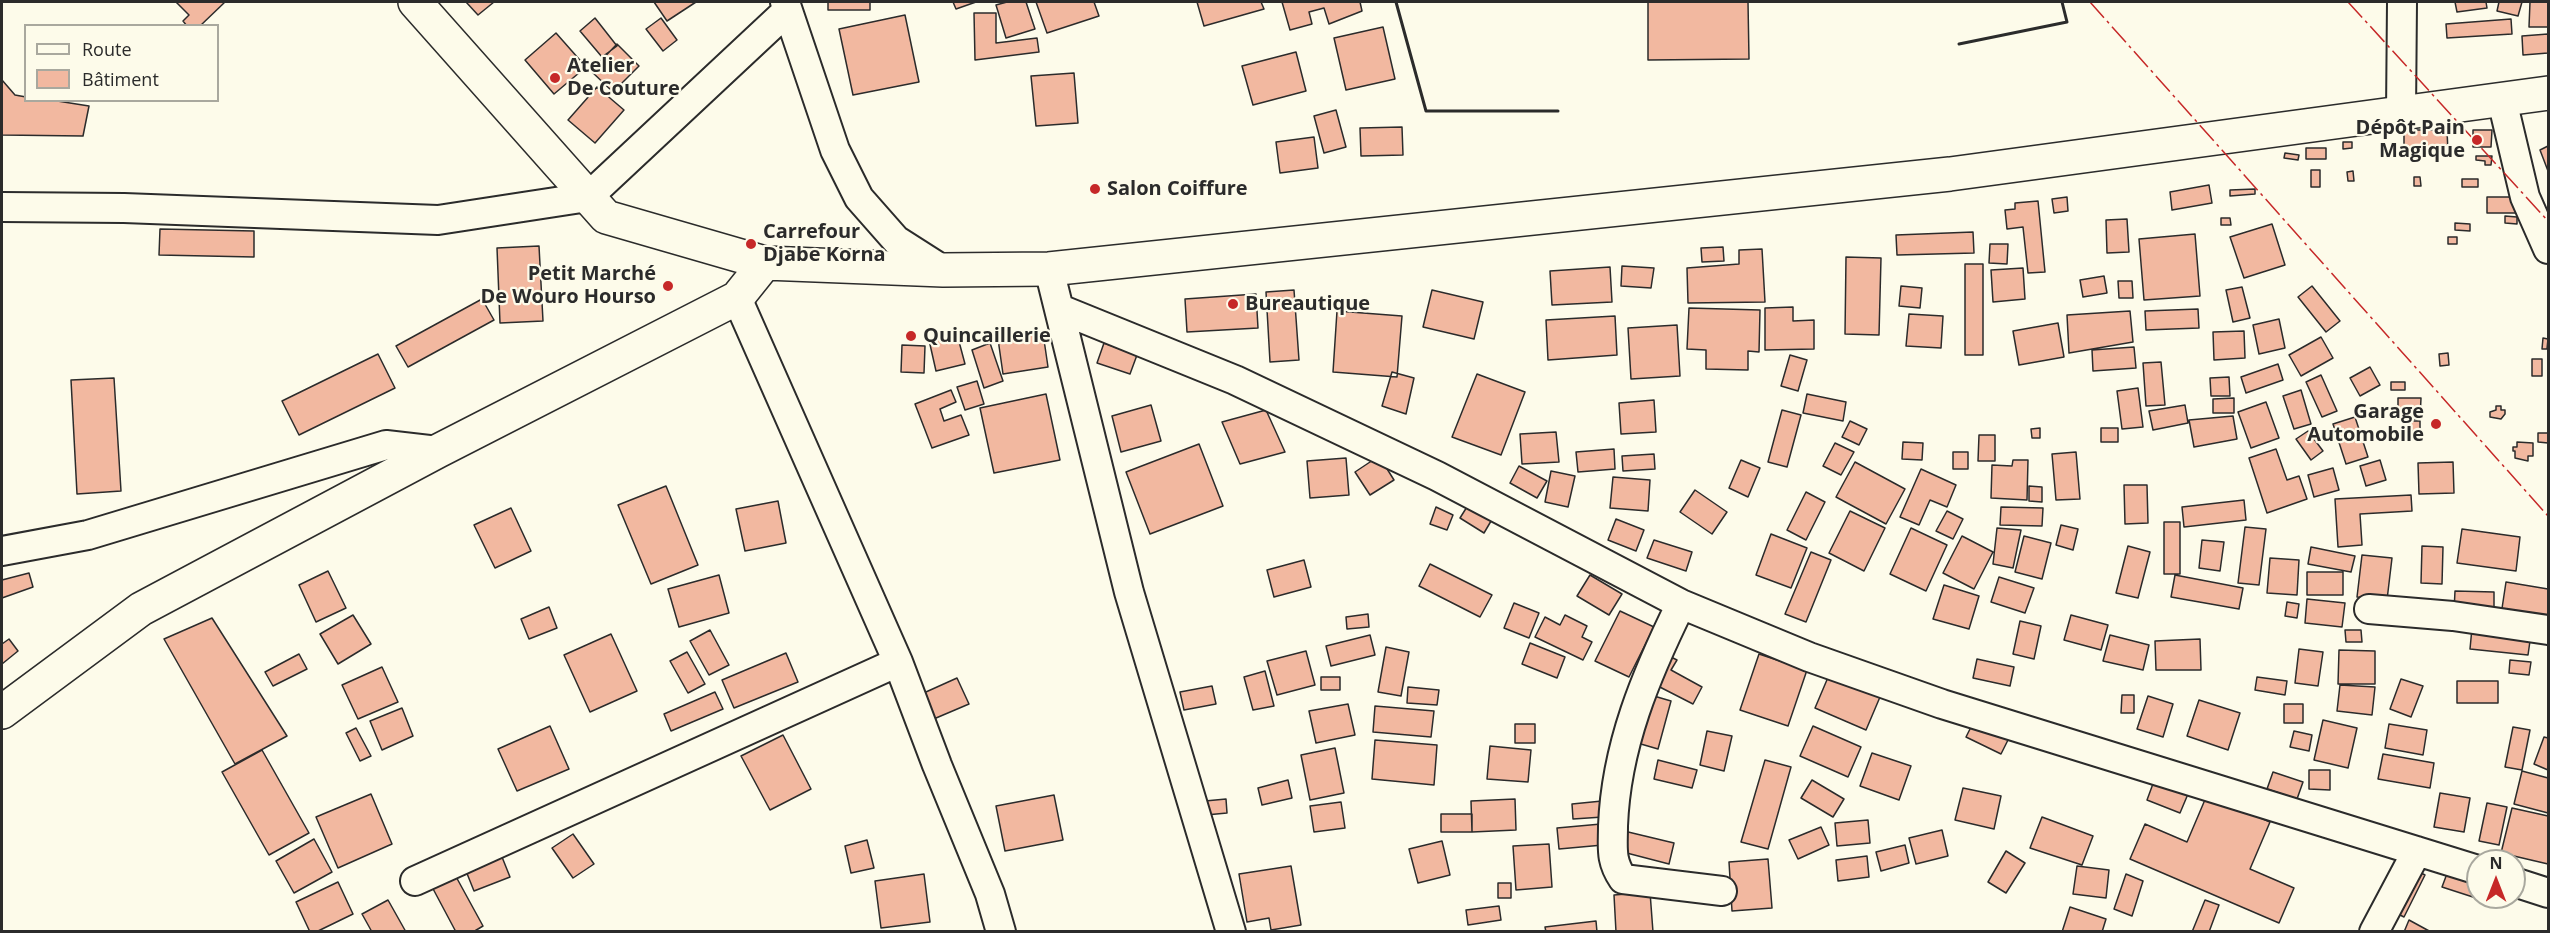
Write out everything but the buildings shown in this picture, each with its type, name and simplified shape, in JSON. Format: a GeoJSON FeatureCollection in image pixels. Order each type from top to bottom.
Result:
{"type":"FeatureCollection","features":[{"type":"Feature","properties":{"kind":"main road"},"geometry":{"type":"LineString","coordinates":[[415,2],[606,217],[765,263],[943,270],[1049,269],[1950,174],[2548,93]]}},
{"type":"Feature","properties":{"kind":"main road"},"geometry":{"type":"LineString","coordinates":[[2,712],[141,609],[438,451],[737,298],[765,263]]}},
{"type":"Feature","properties":{"kind":"street"},"geometry":{"type":"LineString","coordinates":[[2401,114],[2402,2]]}},
{"type":"Feature","properties":{"kind":"street"},"geometry":{"type":"LineString","coordinates":[[2,207],[124,208],[438,220],[588,197],[786,6],[835,150],[859,198],[896,240],[943,270]]}},
{"type":"Feature","properties":{"kind":"street"},"geometry":{"type":"LineString","coordinates":[[2502,100],[2525,197],[2548,249]]}},
{"type":"Feature","properties":{"kind":"street"},"geometry":{"type":"LineString","coordinates":[[1049,269],[1129,592],[1231,932]]}},
{"type":"Feature","properties":{"kind":"street"},"geometry":{"type":"LineString","coordinates":[[737,298],[898,662],[990,894],[1001,932]]}},
{"type":"Feature","properties":{"kind":"street"},"geometry":{"type":"LineString","coordinates":[[1060,309],[1235,380],[1437,476],[1681,604],[1809,657],[1942,704],[2466,866]]}},
{"type":"Feature","properties":{"kind":"street"},"geometry":{"type":"LineString","coordinates":[[2,551],[88,535],[386,445],[438,451]]}},
{"type":"Feature","properties":{"kind":"street"},"geometry":{"type":"LineString","coordinates":[[1681,604],[1641,691],[1626,736],[1614,816],[1614,866],[1623,879],[1722,891]]}},
{"type":"Feature","properties":{"kind":"street"},"geometry":{"type":"LineString","coordinates":[[2369,609],[2453,616],[2548,630]]}},
{"type":"Feature","properties":{"kind":"street"},"geometry":{"type":"LineString","coordinates":[[416,881],[898,662]]}},
{"type":"Feature","properties":{"kind":"street"},"geometry":{"type":"LineString","coordinates":[[2374,932],[2417,851]]}},
{"type":"Feature","properties":{"kind":"street"},"geometry":{"type":"LineString","coordinates":[[2526,885],[2547,889]]}},
{"type":"Feature","properties":{"kind":"wall"},"geometry":{"type":"LineString","coordinates":[[1396,2],[1426,111],[1558,111]]}},
{"type":"Feature","properties":{"kind":"wall"},"geometry":{"type":"LineString","coordinates":[[1959,44],[2067,22],[2062,2]]}},
{"type":"Feature","properties":{"kind":"power"},"geometry":{"type":"LineString","coordinates":[[2090,2],[2548,516]]}},
{"type":"Feature","properties":{"kind":"power"},"geometry":{"type":"LineString","coordinates":[[2348,2],[2548,221]]}},
{"type":"Feature","properties":{"kind":"place","name":"Atelier De Couture"},"geometry":{"type":"Point","coordinates":[555,78]}},
{"type":"Feature","properties":{"kind":"place","name":"Dépôt Pain Magique"},"geometry":{"type":"Point","coordinates":[2477,140]}},
{"type":"Feature","properties":{"kind":"place","name":"Salon Coiffure"},"geometry":{"type":"Point","coordinates":[1095,189]}},
{"type":"Feature","properties":{"kind":"place","name":"Carrefour Djabe Korna"},"geometry":{"type":"Point","coordinates":[751,244]}},
{"type":"Feature","properties":{"kind":"place","name":"Petit Marché De Wouro Hourso"},"geometry":{"type":"Point","coordinates":[668,286]}},
{"type":"Feature","properties":{"kind":"place","name":"Bureautique"},"geometry":{"type":"Point","coordinates":[1233,304]}},
{"type":"Feature","properties":{"kind":"place","name":"Quincaillerie"},"geometry":{"type":"Point","coordinates":[911,336]}},
{"type":"Feature","properties":{"kind":"place","name":"Garage Automobile"},"geometry":{"type":"Point","coordinates":[2436,424]}}]}
